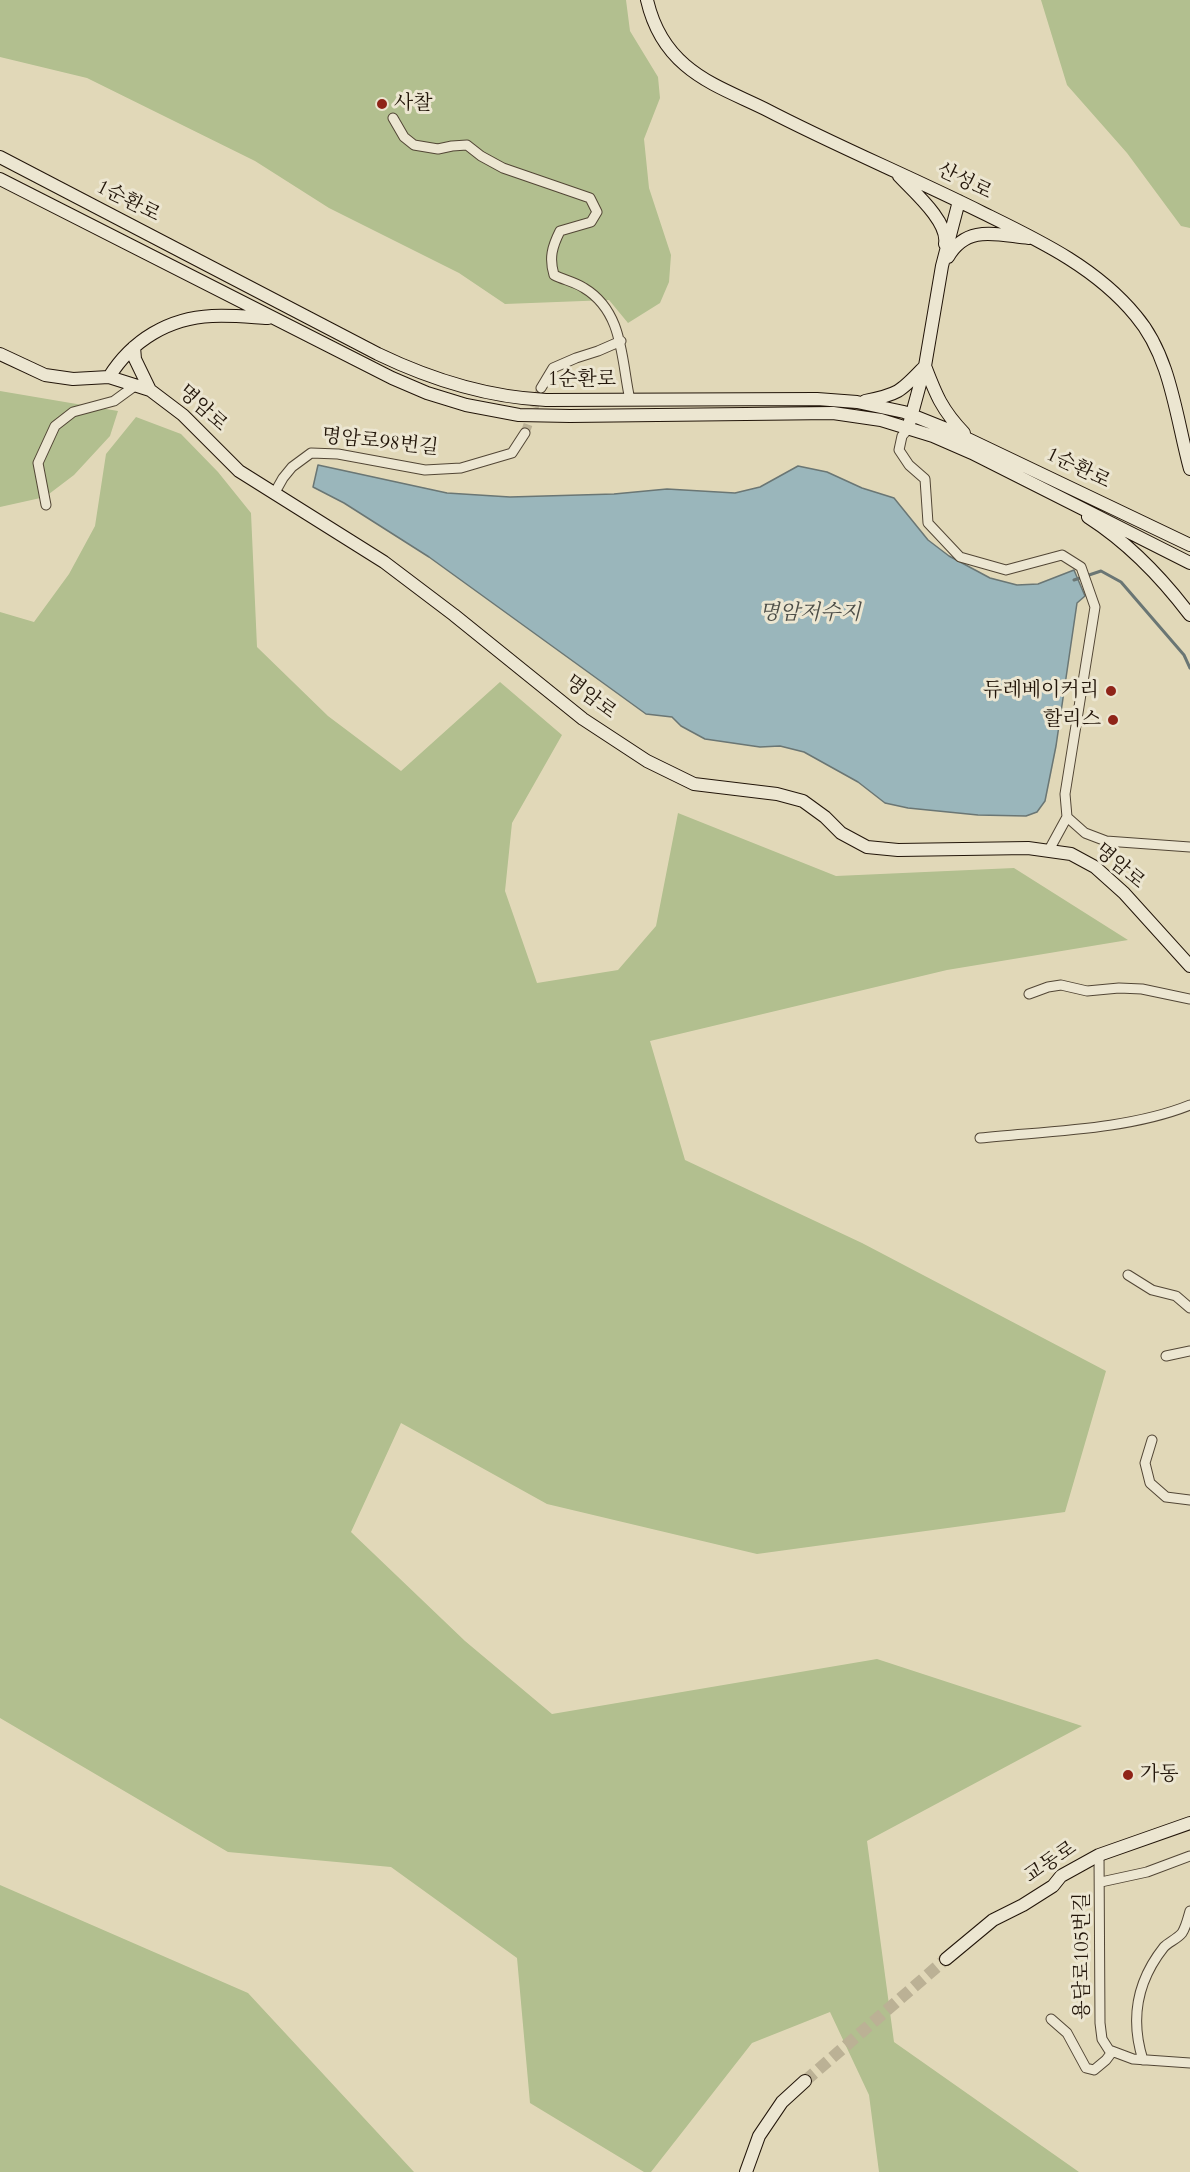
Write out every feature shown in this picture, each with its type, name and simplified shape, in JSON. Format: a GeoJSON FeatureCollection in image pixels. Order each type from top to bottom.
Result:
{"type":"FeatureCollection","features":[{"type":"Feature","properties":{"kind":"street","name":"산성로"},"geometry":{"type":"LineString","coordinates":[[647,0],[654,24],[663,40],[673,54],[702,77],[799,127],[1036,239],[1085,269],[1106,285],[1147,330],[1163,366],[1190,469]]}},
{"type":"Feature","properties":{"kind":"street"},"geometry":{"type":"LineString","coordinates":[[393,118],[404,137],[414,145],[438,149],[467,145],[503,168],[590,198],[597,212],[591,222],[560,231],[551,251],[551,264],[554,275],[584,287],[599,301],[614,322],[621,341],[630,400]]}},
{"type":"Feature","properties":{"kind":"street","name":"1순환로"},"geometry":{"type":"LineString","coordinates":[[0,158],[378,354],[447,383],[514,399],[817,399],[858,402],[910,422],[972,440],[1190,545]]}},
{"type":"Feature","properties":{"kind":"street"},"geometry":{"type":"LineString","coordinates":[[895,171],[938,220],[946,238],[925,366],[910,422],[902,436],[899,450],[909,465],[925,479],[928,523],[960,557],[1006,570],[1062,555],[1081,567],[1095,607],[1065,794],[1067,817],[1049,850]]}},
{"type":"Feature","properties":{"kind":"street","name":"1순환로"},"geometry":{"type":"LineString","coordinates":[[0,179],[392,378],[427,393],[466,405],[519,415],[570,417],[833,413],[910,422],[1190,563]]}},
{"type":"Feature","properties":{"kind":"street"},"geometry":{"type":"LineString","coordinates":[[942,266],[959,201]]}},
{"type":"Feature","properties":{"kind":"street"},"geometry":{"type":"LineString","coordinates":[[942,266],[952,249],[966,237],[993,235],[1036,239]]}},
{"type":"Feature","properties":{"kind":"street"},"geometry":{"type":"LineString","coordinates":[[109,377],[119,360],[134,346],[168,324],[212,316],[274,318]]}},
{"type":"Feature","properties":{"kind":"street"},"geometry":{"type":"LineString","coordinates":[[541,388],[553,368],[621,341]]}},
{"type":"Feature","properties":{"kind":"street"},"geometry":{"type":"LineString","coordinates":[[134,346],[135,359],[150,390]]}},
{"type":"Feature","properties":{"kind":"street","name":"명암로"},"geometry":{"type":"LineString","coordinates":[[0,354],[45,375],[73,379],[109,377],[150,390],[183,415],[239,471],[384,562],[583,719],[647,761],[694,784],[777,794],[803,801],[825,817],[841,833],[867,847],[898,850],[1028,849],[1071,854],[1095,867],[1124,893],[1190,966]]}},
{"type":"Feature","properties":{"kind":"street"},"geometry":{"type":"LineString","coordinates":[[858,402],[890,396],[903,389],[925,366]]}},
{"type":"Feature","properties":{"kind":"street"},"geometry":{"type":"LineString","coordinates":[[925,366],[938,399],[948,416],[972,440]]}},
{"type":"Feature","properties":{"kind":"street"},"geometry":{"type":"LineString","coordinates":[[46,506],[38,463],[55,426],[73,412],[114,402],[136,385]]}},
{"type":"Feature","properties":{"kind":"street"},"geometry":{"type":"LineString","coordinates":[[1186,456],[1190,425]]}},
{"type":"Feature","properties":{"kind":"street","name":"명암로98번길"},"geometry":{"type":"LineString","coordinates":[[274,494],[292,467],[311,453],[338,454],[425,470],[461,468],[512,453],[525,433]]}},
{"type":"Feature","properties":{"kind":"street"},"geometry":{"type":"LineString","coordinates":[[1041,487],[1095,522],[1128,549],[1175,595],[1190,615]]}},
{"type":"Feature","properties":{"kind":"street"},"geometry":{"type":"LineString","coordinates":[[1067,817],[1086,833],[1106,841],[1188,847]]}},
{"type":"Feature","properties":{"kind":"street"},"geometry":{"type":"LineString","coordinates":[[1029,994],[1061,985],[1087,991],[1119,988],[1142,989],[1190,999]]}},
{"type":"Feature","properties":{"kind":"street"},"geometry":{"type":"LineString","coordinates":[[980,1138],[1113,1124],[1169,1113],[1190,1105]]}},
{"type":"Feature","properties":{"kind":"street"},"geometry":{"type":"LineString","coordinates":[[1128,1275],[1152,1290],[1176,1296],[1190,1308]]}},
{"type":"Feature","properties":{"kind":"street"},"geometry":{"type":"LineString","coordinates":[[1166,1356],[1190,1351]]}},
{"type":"Feature","properties":{"kind":"street"},"geometry":{"type":"LineString","coordinates":[[1152,1440],[1145,1463],[1150,1483],[1166,1497],[1190,1500]]}},
{"type":"Feature","properties":{"kind":"street","name":"교동로"},"geometry":{"type":"LineString","coordinates":[[946,1959],[993,1920],[1053,1887],[1061,1876],[1099,1855],[1190,1823]]}},
{"type":"Feature","properties":{"kind":"street","name":"용담로105번길"},"geometry":{"type":"LineString","coordinates":[[1051,2019],[1067,2033],[1086,2068],[1094,2070],[1112,2052],[1102,2039],[1099,1855]]}},
{"type":"Feature","properties":{"kind":"street"},"geometry":{"type":"LineString","coordinates":[[1101,1882],[1147,1872],[1190,1856]]}},
{"type":"Feature","properties":{"kind":"street"},"geometry":{"type":"LineString","coordinates":[[1143,2060],[1137,2042],[1135,2017],[1142,1987],[1160,1953],[1166,1945],[1182,1933],[1190,1911]]}},
{"type":"Feature","properties":{"kind":"street"},"geometry":{"type":"LineString","coordinates":[[1112,2052],[1143,2060],[1190,2063]]}},
{"type":"Feature","properties":{"kind":"street"},"geometry":{"type":"LineString","coordinates":[[746,2172],[759,2136],[782,2102],[805,2081]]}},
{"type":"Feature","properties":{"kind":"green space"},"geometry":{"type":"Polygon","coordinates":[[[0,0],[626,0],[630,31],[658,77],[660,98],[644,139],[649,188],[671,255],[669,282],[660,303],[628,323],[609,300],[505,304],[459,273],[329,208],[255,161],[87,78],[0,57],[0,0]]]}},
{"type":"Feature","properties":{"kind":"green space"},"geometry":{"type":"Polygon","coordinates":[[[1041,0],[1190,0],[1190,228],[1181,226],[1127,153],[1067,85],[1041,0]]]}},
{"type":"Feature","properties":{"kind":"green space"},"geometry":{"type":"Polygon","coordinates":[[[0,391],[118,411],[110,436],[74,475],[45,497],[0,507],[0,391]]]}},
{"type":"Feature","properties":{"kind":"green space"},"geometry":{"type":"Polygon","coordinates":[[[136,417],[181,434],[218,472],[251,513],[257,647],[328,716],[401,771],[500,682],[562,735],[512,823],[505,891],[537,983],[618,970],[656,926],[678,813],[836,876],[1014,868],[1128,940],[947,970],[650,1041],[685,1160],[862,1243],[1106,1371],[1065,1512],[757,1554],[547,1504],[401,1423],[351,1532],[465,1641],[552,1714],[877,1659],[1082,1726],[867,1841],[894,2042],[1079,2172],[879,2172],[869,2095],[830,2012],[752,2043],[651,2172],[644,2172],[530,2103],[517,1958],[391,1867],[228,1852],[0,1718],[0,612],[34,622],[69,574],[95,526],[106,454],[136,417]]]}},
{"type":"Feature","properties":{"kind":"green space"},"geometry":{"type":"Polygon","coordinates":[[[0,1885],[248,1993],[414,2172],[0,2172],[0,1885]]]}},
{"type":"Feature","properties":{"kind":"water","name":"명암저수지"},"geometry":{"type":"Polygon","coordinates":[[[318,465],[447,493],[510,497],[614,494],[667,489],[735,493],[760,487],[798,466],[827,472],[862,488],[894,498],[928,540],[949,556],[990,578],[1017,585],[1038,584],[1074,570],[1085,596],[1077,603],[1056,746],[1045,801],[1037,812],[1026,816],[978,815],[908,808],[885,803],[858,782],[804,752],[780,746],[760,747],[705,739],[681,726],[672,717],[646,714],[429,557],[344,503],[313,487],[318,465]]]}},
{"type":"Feature","properties":{"kind":"waterway"},"geometry":{"type":"LineString","coordinates":[[1074,580],[1101,571],[1121,582],[1184,655],[1190,668]]}},
{"type":"Feature","properties":{"kind":"tunnel"},"geometry":{"type":"LineString","coordinates":[[525,433],[541,388]]}},
{"type":"Feature","properties":{"kind":"tunnel"},"geometry":{"type":"LineString","coordinates":[[805,2081],[946,1959]]}},
{"type":"Feature","properties":{"kind":"place","name":"사찰"},"geometry":{"type":"Point","coordinates":[382,104]}},
{"type":"Feature","properties":{"kind":"place","name":"듀레베이커리"},"geometry":{"type":"Point","coordinates":[1111,691]}},
{"type":"Feature","properties":{"kind":"place","name":"할리스"},"geometry":{"type":"Point","coordinates":[1113,720]}},
{"type":"Feature","properties":{"kind":"place","name":"가동"},"geometry":{"type":"Point","coordinates":[1128,1775]}}]}
